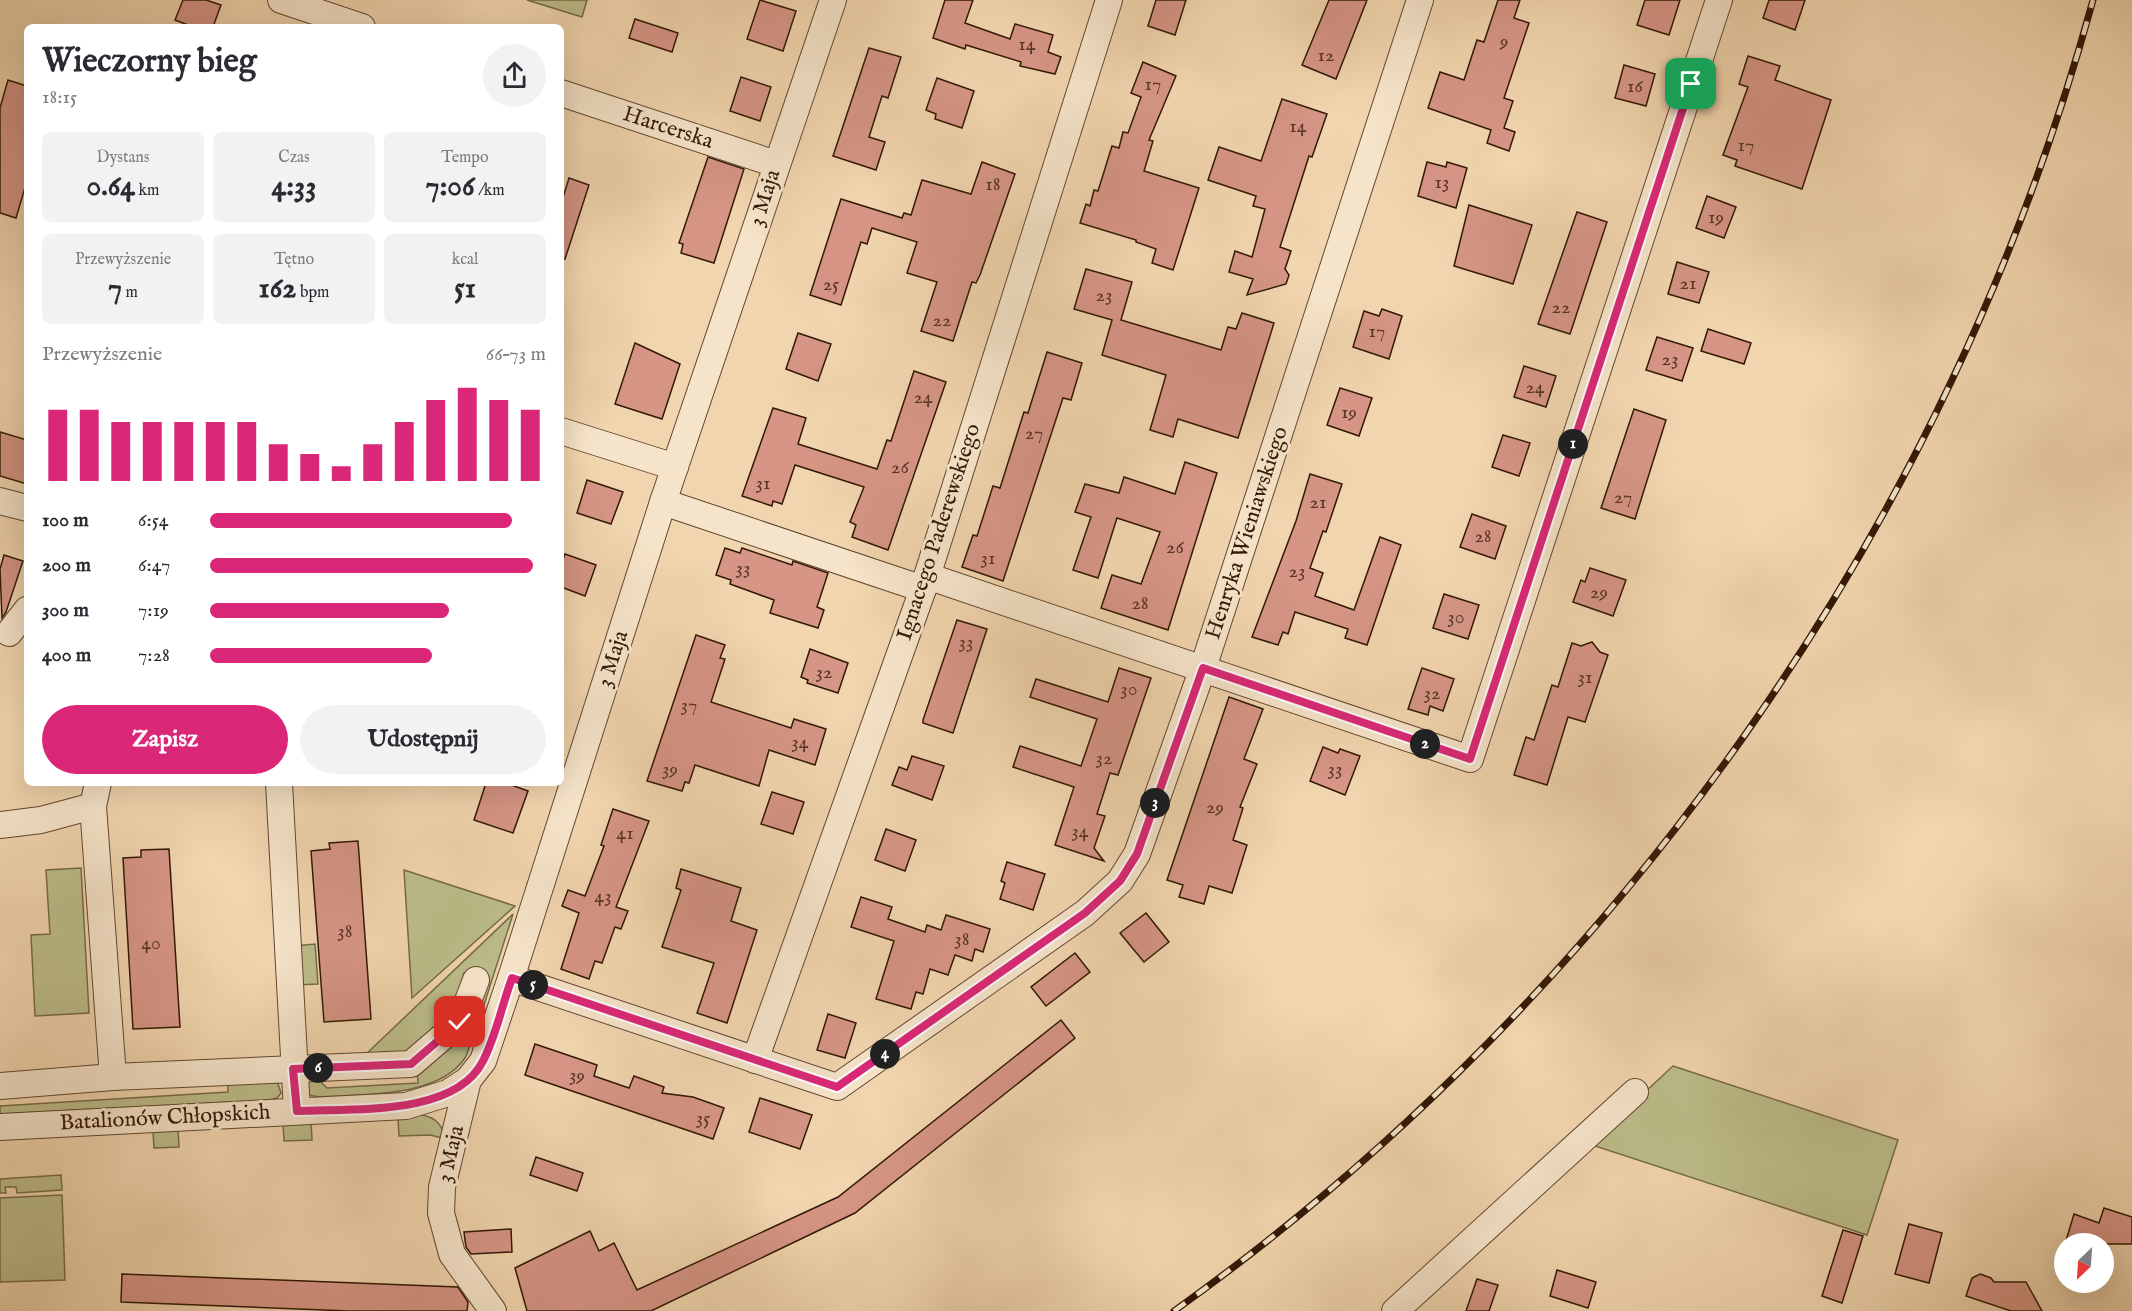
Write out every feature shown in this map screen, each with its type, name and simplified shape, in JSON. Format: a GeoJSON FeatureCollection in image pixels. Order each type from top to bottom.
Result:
{"type":"FeatureCollection","features":[{"type":"Feature","properties":{"kind":"street"},"geometry":{"type":"LineString","coordinates":[[281,0],[353,24]]}},
{"type":"Feature","properties":{"kind":"street","name":"3 Maja"},"geometry":{"type":"LineString","coordinates":[[493,1311],[452,1254],[441,1213],[442,1187],[468,1080],[483,1061],[512,978],[663,502],[833,0]]}},
{"type":"Feature","properties":{"kind":"street","name":"Ignacego Paderewskiego"},"geometry":{"type":"LineString","coordinates":[[755,1060],[925,582],[1109,0]]}},
{"type":"Feature","properties":{"kind":"street","name":"Henryka Wieniawskiego"},"geometry":{"type":"LineString","coordinates":[[512,978],[837,1087],[1085,913],[1120,881],[1137,854],[1203,668],[1420,0]]}},
{"type":"Feature","properties":{"kind":"street"},"geometry":{"type":"LineString","coordinates":[[663,502],[1203,668],[1470,759],[1719,0]]}},
{"type":"Feature","properties":{"kind":"street","name":"Harcerska"},"geometry":{"type":"LineString","coordinates":[[564,94],[776,164]]}},
{"type":"Feature","properties":{"kind":"street"},"geometry":{"type":"LineString","coordinates":[[564,431],[675,467]]}},
{"type":"Feature","properties":{"kind":"street"},"geometry":{"type":"LineString","coordinates":[[0,501],[24,507]]}},
{"type":"Feature","properties":{"kind":"street"},"geometry":{"type":"LineString","coordinates":[[9,633],[24,614]]}},
{"type":"Feature","properties":{"kind":"street"},"geometry":{"type":"LineString","coordinates":[[279,786],[297,1111]]}},
{"type":"Feature","properties":{"kind":"street"},"geometry":{"type":"LineString","coordinates":[[0,825],[41,820],[96,794],[96,847],[113,1077]]}},
{"type":"Feature","properties":{"kind":"street"},"geometry":{"type":"LineString","coordinates":[[41,820],[77,831],[96,847]]}},
{"type":"Feature","properties":{"kind":"street"},"geometry":{"type":"LineString","coordinates":[[0,1086],[113,1077],[411,1064],[460,1022],[476,980]]}},
{"type":"Feature","properties":{"kind":"street","name":"Batalionów Chłopskich"},"geometry":{"type":"LineString","coordinates":[[0,1127],[406,1106],[448,1093],[468,1080]]}},
{"type":"Feature","properties":{"kind":"street"},"geometry":{"type":"LineString","coordinates":[[1395,1311],[1444,1269],[1635,1092]]}},
{"type":"Feature","properties":{"kind":"green space"},"geometry":{"type":"Polygon","coordinates":[[[527,0],[587,0],[582,17],[527,0]]]}},
{"type":"Feature","properties":{"kind":"green space"},"geometry":{"type":"Polygon","coordinates":[[[81,868],[89,1013],[35,1016],[31,935],[50,934],[46,870],[81,868]]]}},
{"type":"Feature","properties":{"kind":"green space"},"geometry":{"type":"Polygon","coordinates":[[[404,870],[515,906],[412,998],[404,870]]]}},
{"type":"Feature","properties":{"kind":"green space"},"geometry":{"type":"Polygon","coordinates":[[[513,914],[476,1030],[473,1029],[487,980],[464,973],[449,1021],[409,1056],[362,1058],[513,914]]]}},
{"type":"Feature","properties":{"kind":"green space"},"geometry":{"type":"Polygon","coordinates":[[[315,944],[318,984],[297,985],[294,946],[315,944]]]}},
{"type":"Feature","properties":{"kind":"green space"},"geometry":{"type":"Polygon","coordinates":[[[454,1033],[471,1036],[465,1058],[453,1071],[437,1081],[419,1087],[378,1094],[320,1097],[308,1095],[302,1082],[315,1076],[327,1088],[418,1083],[417,1070],[454,1033]]]}},
{"type":"Feature","properties":{"kind":"green space"},"geometry":{"type":"Polygon","coordinates":[[[1673,1066],[1898,1140],[1867,1235],[1589,1144],[1673,1066]]]}},
{"type":"Feature","properties":{"kind":"green space"},"geometry":{"type":"Polygon","coordinates":[[[273,1080],[278,1084],[281,1093],[277,1098],[269,1100],[0,1114],[0,1106],[228,1092],[228,1081],[273,1080]]]}},
{"type":"Feature","properties":{"kind":"green space"},"geometry":{"type":"Polygon","coordinates":[[[416,1114],[436,1120],[446,1139],[430,1135],[399,1136],[398,1118],[416,1114]]]}},
{"type":"Feature","properties":{"kind":"green space"},"geometry":{"type":"Polygon","coordinates":[[[311,1122],[312,1140],[284,1141],[283,1123],[311,1122]]]}},
{"type":"Feature","properties":{"kind":"green space"},"geometry":{"type":"Polygon","coordinates":[[[178,1129],[179,1147],[154,1148],[153,1131],[178,1129]]]}},
{"type":"Feature","properties":{"kind":"green space"},"geometry":{"type":"Polygon","coordinates":[[[61,1175],[62,1190],[17,1193],[16,1187],[5,1187],[6,1193],[0,1193],[0,1179],[61,1175]]]}},
{"type":"Feature","properties":{"kind":"green space"},"geometry":{"type":"Polygon","coordinates":[[[62,1195],[65,1280],[0,1282],[0,1198],[62,1195]]]}},
{"type":"Feature","properties":{"kind":"building"},"geometry":{"type":"Polygon","coordinates":[[[183,0],[206,0],[221,5],[214,24],[185,24],[175,20],[183,0]]]}},
{"type":"Feature","properties":{"kind":"building"},"geometry":{"type":"Polygon","coordinates":[[[760,0],[796,11],[783,51],[747,39],[760,0]]]}},
{"type":"Feature","properties":{"kind":"building"},"geometry":{"type":"Polygon","coordinates":[[[945,0],[973,0],[965,23],[1010,39],[1015,24],[1053,35],[1048,52],[1061,57],[1055,74],[1020,66],[1021,62],[966,45],[965,49],[933,38],[945,0]]]}},
{"type":"Feature","properties":{"kind":"building"},"geometry":{"type":"Polygon","coordinates":[[[1156,0],[1186,0],[1175,35],[1148,26],[1156,0]]]}},
{"type":"Feature","properties":{"kind":"building"},"geometry":{"type":"Polygon","coordinates":[[[1329,0],[1367,0],[1336,79],[1302,65],[1329,0]]]}},
{"type":"Feature","properties":{"kind":"building"},"geometry":{"type":"Polygon","coordinates":[[[1498,0],[1520,0],[1514,18],[1529,23],[1504,98],[1513,101],[1504,128],[1515,132],[1509,151],[1487,143],[1491,130],[1428,108],[1440,72],[1464,80],[1477,40],[1484,42],[1498,0]]]}},
{"type":"Feature","properties":{"kind":"building"},"geometry":{"type":"Polygon","coordinates":[[[1645,0],[1680,0],[1669,35],[1637,25],[1645,0]]]}},
{"type":"Feature","properties":{"kind":"building"},"geometry":{"type":"Polygon","coordinates":[[[1769,0],[1805,0],[1795,30],[1763,18],[1769,0]]]}},
{"type":"Feature","properties":{"kind":"building"},"geometry":{"type":"Polygon","coordinates":[[[635,19],[678,33],[672,52],[629,38],[635,19]]]}},
{"type":"Feature","properties":{"kind":"building"},"geometry":{"type":"Polygon","coordinates":[[[869,48],[901,57],[888,98],[882,96],[869,137],[885,142],[876,170],[833,156],[869,48]]]}},
{"type":"Feature","properties":{"kind":"building"},"geometry":{"type":"Polygon","coordinates":[[[1748,56],[1780,66],[1775,80],[1831,100],[1802,189],[1735,166],[1737,160],[1723,155],[1748,87],[1739,84],[1748,56]]]}},
{"type":"Feature","properties":{"kind":"building"},"geometry":{"type":"Polygon","coordinates":[[[1143,62],[1176,76],[1149,140],[1153,141],[1144,171],[1199,188],[1173,270],[1152,263],[1156,249],[1136,242],[1136,240],[1080,223],[1086,204],[1090,206],[1094,190],[1098,191],[1112,146],[1119,148],[1123,132],[1128,133],[1141,97],[1131,93],[1143,62]]]}},
{"type":"Feature","properties":{"kind":"building"},"geometry":{"type":"Polygon","coordinates":[[[1624,65],[1655,74],[1646,106],[1615,98],[1624,65]]]}},
{"type":"Feature","properties":{"kind":"building"},"geometry":{"type":"Polygon","coordinates":[[[741,77],[771,87],[760,121],[730,111],[741,77]]]}},
{"type":"Feature","properties":{"kind":"building"},"geometry":{"type":"Polygon","coordinates":[[[937,78],[974,91],[962,128],[935,119],[936,114],[926,110],[937,78]]]}},
{"type":"Feature","properties":{"kind":"building"},"geometry":{"type":"Polygon","coordinates":[[[8,80],[24,85],[24,191],[16,218],[0,213],[0,108],[8,80]]]}},
{"type":"Feature","properties":{"kind":"building"},"geometry":{"type":"Polygon","coordinates":[[[1282,99],[1327,114],[1312,157],[1309,156],[1280,247],[1291,251],[1285,269],[1289,275],[1286,284],[1247,295],[1253,279],[1229,272],[1235,251],[1252,257],[1265,209],[1253,206],[1256,196],[1208,180],[1219,147],[1261,161],[1282,99]]]}},
{"type":"Feature","properties":{"kind":"building"},"geometry":{"type":"Polygon","coordinates":[[[708,157],[744,169],[714,263],[681,253],[683,244],[679,243],[708,157]]]}},
{"type":"Feature","properties":{"kind":"building"},"geometry":{"type":"Polygon","coordinates":[[[982,162],[1015,174],[980,275],[976,283],[972,282],[953,341],[921,331],[937,282],[907,273],[917,242],[872,228],[867,244],[861,242],[841,305],[810,295],[841,199],[902,218],[904,213],[911,215],[922,180],[971,194],[982,162]]]}},
{"type":"Feature","properties":{"kind":"building"},"geometry":{"type":"Polygon","coordinates":[[[1427,162],[1446,167],[1447,162],[1467,168],[1456,208],[1418,196],[1427,162]]]}},
{"type":"Feature","properties":{"kind":"building"},"geometry":{"type":"Polygon","coordinates":[[[569,178],[589,185],[565,259],[564,259],[564,194],[569,178]]]}},
{"type":"Feature","properties":{"kind":"building"},"geometry":{"type":"Polygon","coordinates":[[[1707,196],[1736,207],[1724,238],[1696,228],[1707,196]]]}},
{"type":"Feature","properties":{"kind":"building"},"geometry":{"type":"Polygon","coordinates":[[[1469,205],[1532,225],[1513,284],[1454,266],[1469,205]]]}},
{"type":"Feature","properties":{"kind":"building"},"geometry":{"type":"Polygon","coordinates":[[[1577,212],[1607,222],[1570,334],[1538,324],[1577,212]]]}},
{"type":"Feature","properties":{"kind":"building"},"geometry":{"type":"Polygon","coordinates":[[[1677,262],[1709,272],[1699,303],[1668,294],[1677,262]]]}},
{"type":"Feature","properties":{"kind":"building"},"geometry":{"type":"Polygon","coordinates":[[[1086,269],[1132,282],[1121,320],[1221,350],[1228,327],[1236,329],[1242,313],[1274,323],[1238,438],[1178,419],[1173,437],[1150,430],[1166,375],[1102,355],[1112,320],[1074,309],[1086,269]]]}},
{"type":"Feature","properties":{"kind":"building"},"geometry":{"type":"Polygon","coordinates":[[[1382,309],[1402,316],[1389,359],[1353,347],[1364,311],[1379,316],[1382,309]]]}},
{"type":"Feature","properties":{"kind":"building"},"geometry":{"type":"Polygon","coordinates":[[[1708,329],[1751,343],[1744,364],[1701,351],[1708,329]]]}},
{"type":"Feature","properties":{"kind":"building"},"geometry":{"type":"Polygon","coordinates":[[[798,333],[831,344],[818,381],[786,369],[798,333]]]}},
{"type":"Feature","properties":{"kind":"building"},"geometry":{"type":"Polygon","coordinates":[[[1657,337],[1693,348],[1682,381],[1646,370],[1657,337]]]}},
{"type":"Feature","properties":{"kind":"building"},"geometry":{"type":"Polygon","coordinates":[[[635,343],[680,364],[662,419],[615,404],[635,343]]]}},
{"type":"Feature","properties":{"kind":"building"},"geometry":{"type":"Polygon","coordinates":[[[1047,352],[1082,363],[1071,400],[1063,398],[1003,581],[962,567],[973,535],[977,536],[993,486],[1000,488],[1024,412],[1028,413],[1047,352]]]}},
{"type":"Feature","properties":{"kind":"building"},"geometry":{"type":"Polygon","coordinates":[[[1524,366],[1556,376],[1546,407],[1514,397],[1524,366]]]}},
{"type":"Feature","properties":{"kind":"building"},"geometry":{"type":"Polygon","coordinates":[[[914,371],[946,382],[888,550],[852,537],[856,525],[850,522],[864,487],[795,465],[782,504],[773,501],[772,506],[742,496],[773,408],[806,418],[798,444],[877,469],[887,440],[891,441],[914,371]]]}},
{"type":"Feature","properties":{"kind":"building"},"geometry":{"type":"Polygon","coordinates":[[[1340,388],[1372,398],[1359,436],[1327,425],[1340,388]]]}},
{"type":"Feature","properties":{"kind":"building"},"geometry":{"type":"Polygon","coordinates":[[[1634,409],[1666,420],[1635,519],[1601,508],[1634,409]]]}},
{"type":"Feature","properties":{"kind":"building"},"geometry":{"type":"Polygon","coordinates":[[[0,432],[24,439],[24,483],[0,476],[0,432]]]}},
{"type":"Feature","properties":{"kind":"building"},"geometry":{"type":"Polygon","coordinates":[[[1503,435],[1530,443],[1519,476],[1492,467],[1503,435]]]}},
{"type":"Feature","properties":{"kind":"building"},"geometry":{"type":"Polygon","coordinates":[[[1185,462],[1217,473],[1168,630],[1101,608],[1112,575],[1141,584],[1160,532],[1117,518],[1098,578],[1073,570],[1091,517],[1075,512],[1085,484],[1119,493],[1124,477],[1175,494],[1185,462]]]}},
{"type":"Feature","properties":{"kind":"building"},"geometry":{"type":"Polygon","coordinates":[[[1310,474],[1342,484],[1326,532],[1323,531],[1310,568],[1323,573],[1315,596],[1354,610],[1380,537],[1401,545],[1367,645],[1345,638],[1348,629],[1295,612],[1288,634],[1283,632],[1278,645],[1252,637],[1296,521],[1310,474]]]}},
{"type":"Feature","properties":{"kind":"building"},"geometry":{"type":"Polygon","coordinates":[[[587,480],[623,492],[611,524],[577,513],[587,480]]]}},
{"type":"Feature","properties":{"kind":"building"},"geometry":{"type":"Polygon","coordinates":[[[1472,514],[1506,526],[1495,559],[1460,547],[1472,514]]]}},
{"type":"Feature","properties":{"kind":"building"},"geometry":{"type":"Polygon","coordinates":[[[725,548],[740,553],[742,548],[792,565],[793,561],[828,573],[817,607],[824,610],[818,628],[770,613],[774,600],[730,584],[731,580],[716,575],[725,548]]]}},
{"type":"Feature","properties":{"kind":"building"},"geometry":{"type":"Polygon","coordinates":[[[565,554],[596,565],[585,596],[564,588],[565,554]]]}},
{"type":"Feature","properties":{"kind":"building"},"geometry":{"type":"Polygon","coordinates":[[[4,555],[23,561],[2,618],[0,569],[4,555]]]}},
{"type":"Feature","properties":{"kind":"building"},"geometry":{"type":"Polygon","coordinates":[[[1590,568],[1626,580],[1613,616],[1573,602],[1581,580],[1585,582],[1590,568]]]}},
{"type":"Feature","properties":{"kind":"building"},"geometry":{"type":"Polygon","coordinates":[[[1444,594],[1479,605],[1468,639],[1433,628],[1444,594]]]}},
{"type":"Feature","properties":{"kind":"building"},"geometry":{"type":"Polygon","coordinates":[[[957,620],[987,629],[953,733],[923,723],[923,720],[957,620]]]}},
{"type":"Feature","properties":{"kind":"building"},"geometry":{"type":"Polygon","coordinates":[[[696,635],[725,645],[720,658],[725,659],[711,702],[791,728],[794,719],[826,729],[815,765],[769,750],[759,786],[695,765],[689,783],[685,782],[682,791],[647,781],[696,635]]]}},
{"type":"Feature","properties":{"kind":"building"},"geometry":{"type":"Polygon","coordinates":[[[1592,642],[1600,652],[1608,655],[1585,722],[1568,717],[1547,785],[1514,775],[1526,737],[1534,740],[1552,685],[1558,687],[1572,643],[1581,646],[1592,642]]]}},
{"type":"Feature","properties":{"kind":"building"},"geometry":{"type":"Polygon","coordinates":[[[810,649],[848,663],[838,693],[807,683],[808,680],[801,677],[810,649]]]}},
{"type":"Feature","properties":{"kind":"building"},"geometry":{"type":"Polygon","coordinates":[[[1119,668],[1151,678],[1118,775],[1110,773],[1097,814],[1105,816],[1094,848],[1104,861],[1055,845],[1074,787],[1013,767],[1020,746],[1081,766],[1097,719],[1030,697],[1036,679],[1108,702],[1119,668]]]}},
{"type":"Feature","properties":{"kind":"building"},"geometry":{"type":"Polygon","coordinates":[[[1422,668],[1454,679],[1443,711],[1430,706],[1428,715],[1408,709],[1422,668]]]}},
{"type":"Feature","properties":{"kind":"building"},"geometry":{"type":"Polygon","coordinates":[[[1229,697],[1263,709],[1244,759],[1257,764],[1240,807],[1243,808],[1233,840],[1247,845],[1232,893],[1209,886],[1204,904],[1179,897],[1183,885],[1167,880],[1229,697]]]}},
{"type":"Feature","properties":{"kind":"building"},"geometry":{"type":"Polygon","coordinates":[[[1323,747],[1338,753],[1340,749],[1360,756],[1345,795],[1310,781],[1323,747]]]}},
{"type":"Feature","properties":{"kind":"building"},"geometry":{"type":"Polygon","coordinates":[[[912,756],[944,766],[932,800],[892,785],[899,767],[907,770],[912,756]]]}},
{"type":"Feature","properties":{"kind":"building"},"geometry":{"type":"Polygon","coordinates":[[[485,786],[514,786],[528,791],[513,833],[474,820],[485,786]]]}},
{"type":"Feature","properties":{"kind":"building"},"geometry":{"type":"Polygon","coordinates":[[[772,792],[804,802],[793,834],[761,824],[772,792]]]}},
{"type":"Feature","properties":{"kind":"building"},"geometry":{"type":"Polygon","coordinates":[[[613,809],[649,821],[616,907],[628,911],[621,929],[615,927],[602,963],[595,961],[589,979],[561,969],[579,913],[562,906],[568,890],[585,896],[604,846],[601,845],[613,809]]]}},
{"type":"Feature","properties":{"kind":"building"},"geometry":{"type":"Polygon","coordinates":[[[886,829],[916,840],[905,871],[875,860],[886,829]]]}},
{"type":"Feature","properties":{"kind":"building"},"geometry":{"type":"Polygon","coordinates":[[[358,841],[371,1019],[324,1022],[311,851],[330,849],[329,843],[358,841]]]}},
{"type":"Feature","properties":{"kind":"building"},"geometry":{"type":"Polygon","coordinates":[[[169,849],[180,1027],[133,1029],[123,858],[141,857],[141,850],[169,849]]]}},
{"type":"Feature","properties":{"kind":"building"},"geometry":{"type":"Polygon","coordinates":[[[1007,862],[1045,874],[1033,910],[1000,899],[1005,883],[1001,881],[1007,862]]]}},
{"type":"Feature","properties":{"kind":"building"},"geometry":{"type":"Polygon","coordinates":[[[681,869],[741,888],[731,921],[757,930],[727,1023],[697,1013],[714,963],[662,947],[681,890],[676,888],[681,869]]]}},
{"type":"Feature","properties":{"kind":"building"},"geometry":{"type":"Polygon","coordinates":[[[861,897],[892,907],[888,919],[925,932],[927,925],[941,930],[946,915],[990,929],[983,952],[975,949],[972,961],[955,955],[948,975],[930,969],[923,994],[916,992],[911,1009],[876,999],[894,941],[851,927],[861,897]]]}},
{"type":"Feature","properties":{"kind":"building"},"geometry":{"type":"Polygon","coordinates":[[[1146,913],[1169,942],[1144,962],[1120,933],[1146,913]]]}},
{"type":"Feature","properties":{"kind":"building"},"geometry":{"type":"Polygon","coordinates":[[[1075,953],[1090,972],[1046,1006],[1031,987],[1075,953]]]}},
{"type":"Feature","properties":{"kind":"building"},"geometry":{"type":"Polygon","coordinates":[[[828,1014],[856,1023],[845,1058],[817,1050],[828,1014]]]}},
{"type":"Feature","properties":{"kind":"building"},"geometry":{"type":"Polygon","coordinates":[[[1061,1020],[1075,1038],[855,1213],[651,1311],[527,1311],[515,1268],[590,1231],[599,1251],[614,1243],[637,1290],[838,1197],[1061,1020]]]}},
{"type":"Feature","properties":{"kind":"building"},"geometry":{"type":"Polygon","coordinates":[[[535,1044],[597,1065],[594,1076],[629,1088],[634,1076],[664,1087],[662,1093],[693,1097],[724,1108],[713,1139],[525,1075],[535,1044]]]}},
{"type":"Feature","properties":{"kind":"building"},"geometry":{"type":"Polygon","coordinates":[[[760,1098],[812,1115],[800,1149],[749,1132],[760,1098]]]}},
{"type":"Feature","properties":{"kind":"building"},"geometry":{"type":"Polygon","coordinates":[[[536,1157],[583,1173],[577,1191],[530,1175],[536,1157]]]}},
{"type":"Feature","properties":{"kind":"building"},"geometry":{"type":"Polygon","coordinates":[[[2104,1208],[2132,1217],[2132,1244],[2114,1244],[2114,1233],[2068,1233],[2074,1214],[2099,1223],[2104,1208]]]}},
{"type":"Feature","properties":{"kind":"building"},"geometry":{"type":"Polygon","coordinates":[[[1909,1224],[1942,1233],[1929,1283],[1895,1274],[1909,1224]]]}},
{"type":"Feature","properties":{"kind":"building"},"geometry":{"type":"Polygon","coordinates":[[[511,1229],[512,1252],[471,1254],[466,1247],[464,1232],[511,1229]]]}},
{"type":"Feature","properties":{"kind":"building"},"geometry":{"type":"Polygon","coordinates":[[[1843,1230],[1863,1236],[1842,1303],[1822,1296],[1843,1230]]]}},
{"type":"Feature","properties":{"kind":"building"},"geometry":{"type":"Polygon","coordinates":[[[1557,1270],[1596,1282],[1588,1308],[1550,1296],[1557,1270]]]}},
{"type":"Feature","properties":{"kind":"building"},"geometry":{"type":"Polygon","coordinates":[[[122,1274],[458,1287],[468,1302],[467,1311],[349,1311],[121,1302],[122,1274]]]}},
{"type":"Feature","properties":{"kind":"building"},"geometry":{"type":"Polygon","coordinates":[[[1980,1274],[1991,1278],[1994,1282],[2026,1282],[2042,1311],[2011,1311],[1966,1296],[1972,1278],[1980,1274]]]}},
{"type":"Feature","properties":{"kind":"building"},"geometry":{"type":"Polygon","coordinates":[[[1477,1279],[1498,1285],[1489,1311],[1466,1311],[1477,1279]]]}},
{"type":"Feature","properties":{"kind":"railway"},"geometry":{"type":"LineString","coordinates":[[1174,1311],[1335,1186],[1484,1047],[1621,896],[1746,734],[1856,562],[1951,382],[2031,194],[2093,0]]}},
{"type":"Feature","properties":{"kind":"route"},"geometry":{"type":"LineString","coordinates":[[460,1022],[411,1064],[293,1069],[297,1111],[406,1106],[448,1093],[468,1080],[483,1061],[512,978],[837,1087],[1085,913],[1120,881],[1137,854],[1203,668],[1470,759],[1691,84]]}}]}
